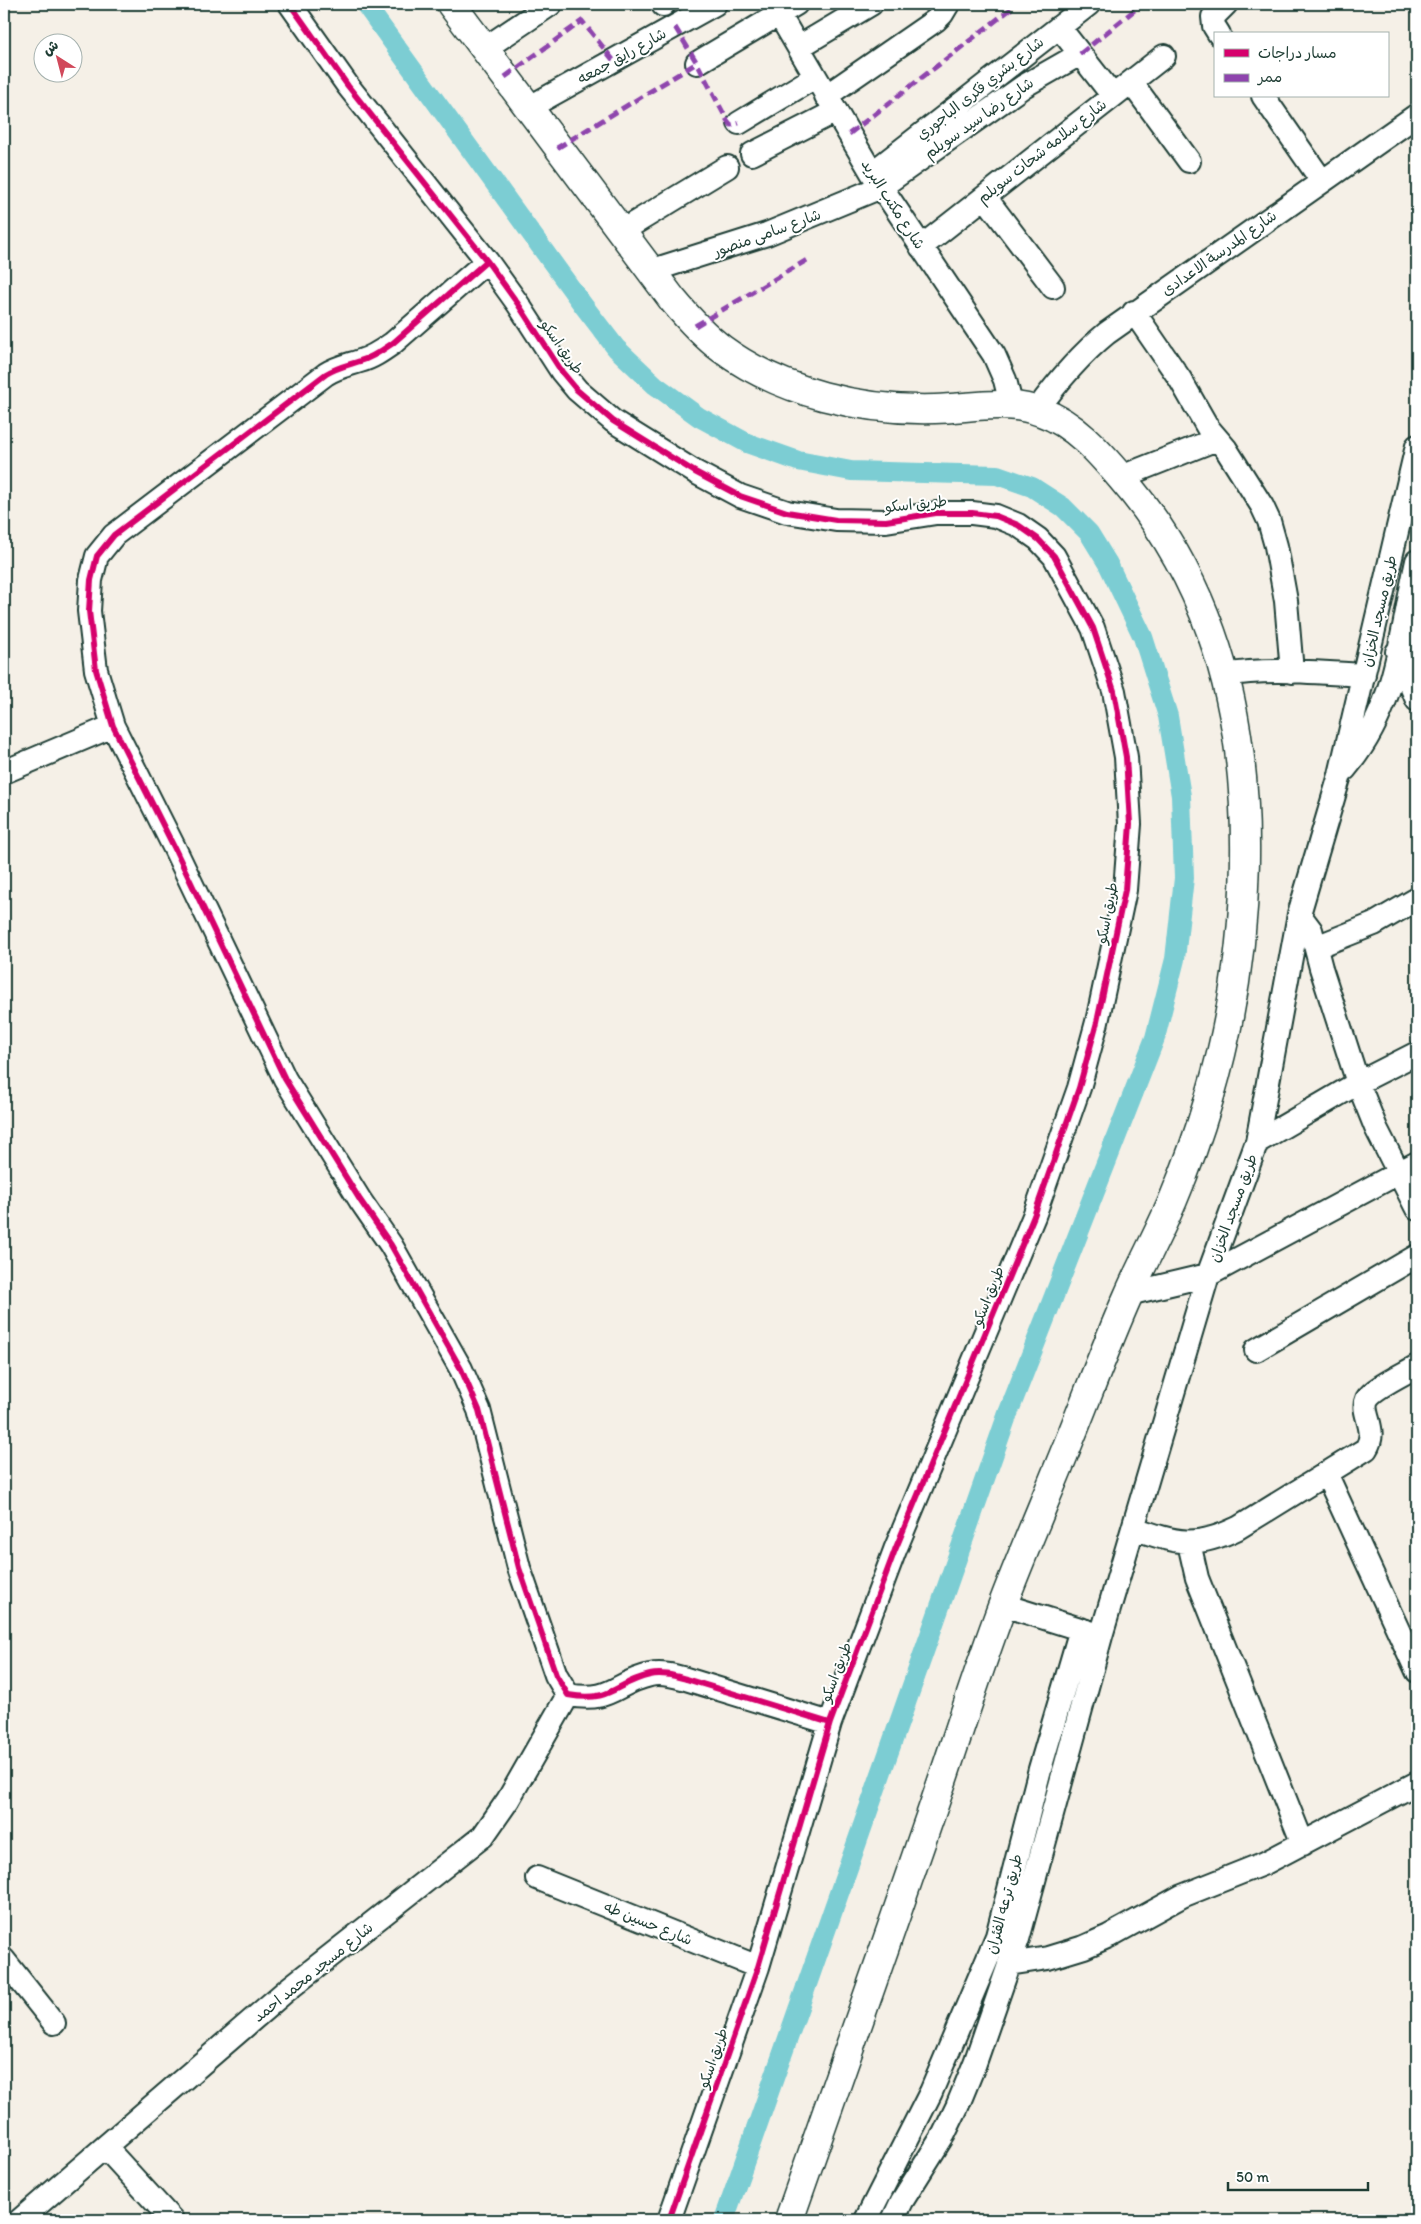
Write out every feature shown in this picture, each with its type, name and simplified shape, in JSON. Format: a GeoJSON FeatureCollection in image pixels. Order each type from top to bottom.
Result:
{"type":"FeatureCollection","features":[{"type":"Feature","properties":{"kind":"street","name":"طريق اسكو"},"geometry":{"type":"LineString","coordinates":[[290,4],[348,86],[487,261],[518,304],[562,372],[594,406],[613,421],[740,496],[787,512],[836,520],[886,521],[936,513],[972,513],[996,516],[1011,522],[1038,539],[1054,556],[1079,598],[1093,628],[1114,691],[1126,757],[1130,824],[1125,890],[1097,1022],[1079,1088],[1034,1216],[895,1550],[830,1723],[758,1967],[669,2220]]}},
{"type":"Feature","properties":{"kind":"street"},"geometry":{"type":"LineString","coordinates":[[451,4],[650,271],[695,326],[723,350],[756,369],[792,385],[838,399],[866,405],[904,409],[1011,404],[1037,410],[1056,418],[1072,428],[1120,477],[1149,512],[1177,558],[1194,590],[1208,624],[1225,675],[1236,727],[1244,834],[1240,940],[1233,993],[1210,1098],[1174,1199],[1128,1294],[1003,1605],[789,2220]]}},
{"type":"Feature","properties":{"kind":"street"},"geometry":{"type":"LineString","coordinates":[[484,49],[551,4]]}},
{"type":"Feature","properties":{"kind":"street","name":"شارع رايق جمعه"},"geometry":{"type":"LineString","coordinates":[[528,108],[715,4]]}},
{"type":"Feature","properties":{"kind":"street"},"geometry":{"type":"LineString","coordinates":[[799,47],[871,4]]}},
{"type":"Feature","properties":{"kind":"street"},"geometry":{"type":"LineString","coordinates":[[752,154],[831,103],[936,20],[948,4]]}},
{"type":"Feature","properties":{"kind":"street","name":"شارع بشري فكرى الباجوري"},"geometry":{"type":"LineString","coordinates":[[877,180],[1089,4]]}},
{"type":"Feature","properties":{"kind":"street"},"geometry":{"type":"LineString","coordinates":[[1216,30],[1213,17],[1226,4]]}},
{"type":"Feature","properties":{"kind":"street"},"geometry":{"type":"LineString","coordinates":[[697,63],[783,7]]}},
{"type":"Feature","properties":{"kind":"street","name":"شارع مكتب البريد"},"geometry":{"type":"LineString","coordinates":[[783,7],[799,47],[877,180],[994,355],[1005,380],[1011,404]]}},
{"type":"Feature","properties":{"kind":"street"},"geometry":{"type":"LineString","coordinates":[[1059,27],[1112,96]]}},
{"type":"Feature","properties":{"kind":"street","name":"شارع رضا سيد سويلم"},"geometry":{"type":"LineString","coordinates":[[877,180],[1024,86],[1080,54]]}},
{"type":"Feature","properties":{"kind":"street","name":"شارع سلامه شحات سويلم"},"geometry":{"type":"LineString","coordinates":[[921,247],[1164,56]]}},
{"type":"Feature","properties":{"kind":"street"},"geometry":{"type":"LineString","coordinates":[[739,123],[815,76]]}},
{"type":"Feature","properties":{"kind":"street"},"geometry":{"type":"LineString","coordinates":[[1131,82],[1189,161]]}},
{"type":"Feature","properties":{"kind":"street"},"geometry":{"type":"LineString","coordinates":[[1264,98],[1322,181]]}},
{"type":"Feature","properties":{"kind":"street","name":"شارع المدرسة الاعدادى"},"geometry":{"type":"LineString","coordinates":[[1037,410],[1057,382],[1080,356],[1134,312],[1417,114]]}},
{"type":"Feature","properties":{"kind":"street"},"geometry":{"type":"LineString","coordinates":[[620,232],[727,167]]}},
{"type":"Feature","properties":{"kind":"street","name":"شارع سامى منصور"},"geometry":{"type":"LineString","coordinates":[[650,271],[767,234],[877,180]]}},
{"type":"Feature","properties":{"kind":"street"},"geometry":{"type":"LineString","coordinates":[[985,197],[1053,287]]}},
{"type":"Feature","properties":{"kind":"street"},"geometry":{"type":"LineString","coordinates":[[487,261],[393,344],[376,355],[344,365],[326,374],[114,535],[96,556],[90,580],[89,612],[96,670],[113,726],[174,847],[285,1079],[360,1200],[391,1245],[462,1368],[479,1410],[519,1568],[556,1676],[568,1695],[592,1698],[605,1695],[652,1674],[663,1674],[686,1679],[830,1723]]}},
{"type":"Feature","properties":{"kind":"street"},"geometry":{"type":"LineString","coordinates":[[1134,312],[1180,379],[1208,428],[1226,448],[1262,506],[1269,521],[1276,546],[1286,601],[1292,672]]}},
{"type":"Feature","properties":{"kind":"street"},"geometry":{"type":"LineString","coordinates":[[1120,477],[1217,439]]}},
{"type":"Feature","properties":{"kind":"street","name":"طريق مسجد الخزان"},"geometry":{"type":"LineString","coordinates":[[1091,1632],[1134,1528],[1208,1276],[1257,1142],[1299,914],[1340,775],[1417,446]]}},
{"type":"Feature","properties":{"kind":"street","name":"طريق مسجد الخزان"},"geometry":{"type":"LineString","coordinates":[[1340,775],[1368,739],[1379,719],[1392,684],[1414,592],[1417,561]]}},
{"type":"Feature","properties":{"kind":"street"},"geometry":{"type":"LineString","coordinates":[[1380,610],[1417,700]]}},
{"type":"Feature","properties":{"kind":"street"},"geometry":{"type":"LineString","coordinates":[[1225,675],[1239,672],[1364,675]]}},
{"type":"Feature","properties":{"kind":"street"},"geometry":{"type":"LineString","coordinates":[[4,772],[113,726]]}},
{"type":"Feature","properties":{"kind":"street"},"geometry":{"type":"LineString","coordinates":[[1316,947],[1374,924],[1417,899]]}},
{"type":"Feature","properties":{"kind":"street"},"geometry":{"type":"LineString","coordinates":[[1299,914],[1310,930],[1316,947],[1320,968],[1358,1083],[1376,1128],[1408,1169],[1417,1209]]}},
{"type":"Feature","properties":{"kind":"street"},"geometry":{"type":"LineString","coordinates":[[1257,1142],[1358,1083],[1417,1053]]}},
{"type":"Feature","properties":{"kind":"street"},"geometry":{"type":"LineString","coordinates":[[1128,1294],[1208,1276],[1408,1169]]}},
{"type":"Feature","properties":{"kind":"street"},"geometry":{"type":"LineString","coordinates":[[1256,1350],[1417,1256]]}},
{"type":"Feature","properties":{"kind":"street"},"geometry":{"type":"LineString","coordinates":[[1134,1528],[1190,1543],[1211,1540],[1231,1531],[1360,1453],[1370,1443],[1372,1436],[1366,1405],[1371,1394],[1417,1366]]}},
{"type":"Feature","properties":{"kind":"street"},"geometry":{"type":"LineString","coordinates":[[1326,1473],[1417,1671]]}},
{"type":"Feature","properties":{"kind":"street"},"geometry":{"type":"LineString","coordinates":[[1190,1543],[1197,1578],[1303,1844]]}},
{"type":"Feature","properties":{"kind":"street"},"geometry":{"type":"LineString","coordinates":[[1003,1605],[1091,1632]]}},
{"type":"Feature","properties":{"kind":"street","name":"طريق ترعه الفئران"},"geometry":{"type":"LineString","coordinates":[[893,2220],[902,2201],[944,2134],[957,2107],[975,2063],[1009,1964],[1039,1867],[1091,1632]]}},
{"type":"Feature","properties":{"kind":"street","name":"طريق ترعه الفئران"},"geometry":{"type":"LineString","coordinates":[[866,2220],[931,2092],[997,1936],[1040,1769],[1091,1632]]}},
{"type":"Feature","properties":{"kind":"street","name":"شارع مسجد محمد احمد"},"geometry":{"type":"LineString","coordinates":[[20,2220],[106,2148],[287,1990],[484,1836],[508,1800],[568,1695]]}},
{"type":"Feature","properties":{"kind":"street"},"geometry":{"type":"LineString","coordinates":[[1009,1964],[1048,1958],[1084,1947],[1109,1936],[1182,1896],[1265,1863],[1417,1783]]}},
{"type":"Feature","properties":{"kind":"street","name":"شارع حسين طه"},"geometry":{"type":"LineString","coordinates":[[537,1878],[758,1967]]}},
{"type":"Feature","properties":{"kind":"street"},"geometry":{"type":"LineString","coordinates":[[4,1960],[54,2023]]}},
{"type":"Feature","properties":{"kind":"street"},"geometry":{"type":"LineString","coordinates":[[106,2148],[172,2220]]}},
{"type":"Feature","properties":{"kind":"waterway"},"geometry":{"type":"LineString","coordinates":[[365,4],[616,348],[655,385],[699,417],[747,443],[798,461],[851,471],[997,475],[1032,487],[1063,507],[1089,533],[1108,564],[1143,637],[1168,716],[1181,796],[1184,878],[1175,959],[1155,1038],[1007,1416],[724,2220]]}},
{"type":"Feature","properties":{"kind":"marked path"},"geometry":{"type":"LineString","coordinates":[[1080,54],[1142,4]]}},
{"type":"Feature","properties":{"kind":"marked path"},"geometry":{"type":"LineString","coordinates":[[849,134],[1012,8]]}},
{"type":"Feature","properties":{"kind":"marked path"},"geometry":{"type":"LineString","coordinates":[[505,77],[582,21],[614,61]]}},
{"type":"Feature","properties":{"kind":"marked path"},"geometry":{"type":"LineString","coordinates":[[675,27],[697,63],[727,120],[731,125],[739,123]]}},
{"type":"Feature","properties":{"kind":"marked path"},"geometry":{"type":"LineString","coordinates":[[557,148],[697,63]]}},
{"type":"Feature","properties":{"kind":"marked path"},"geometry":{"type":"LineString","coordinates":[[695,326],[807,260]]}},
{"type":"Feature","properties":{"kind":"cycle path"},"geometry":{"type":"LineString","coordinates":[[290,4],[348,86],[487,261],[518,304],[562,372],[577,390],[613,421],[695,472],[740,496],[787,512],[836,520],[886,521],[936,513],[972,513],[996,516],[1018,525],[1038,539],[1054,556],[1093,628],[1114,691],[1126,757],[1130,824],[1125,890],[1097,1022],[1079,1088],[1034,1216],[895,1550],[830,1723],[758,1967],[669,2220]]}},
{"type":"Feature","properties":{"kind":"cycle path"},"geometry":{"type":"LineString","coordinates":[[487,261],[393,343],[369,358],[326,374],[114,535],[97,556],[91,580],[89,611],[96,670],[113,726],[174,847],[285,1079],[360,1200],[391,1245],[461,1369],[479,1410],[519,1568],[556,1675],[568,1695],[595,1696],[612,1691],[638,1678],[664,1674],[830,1723]]}}]}
